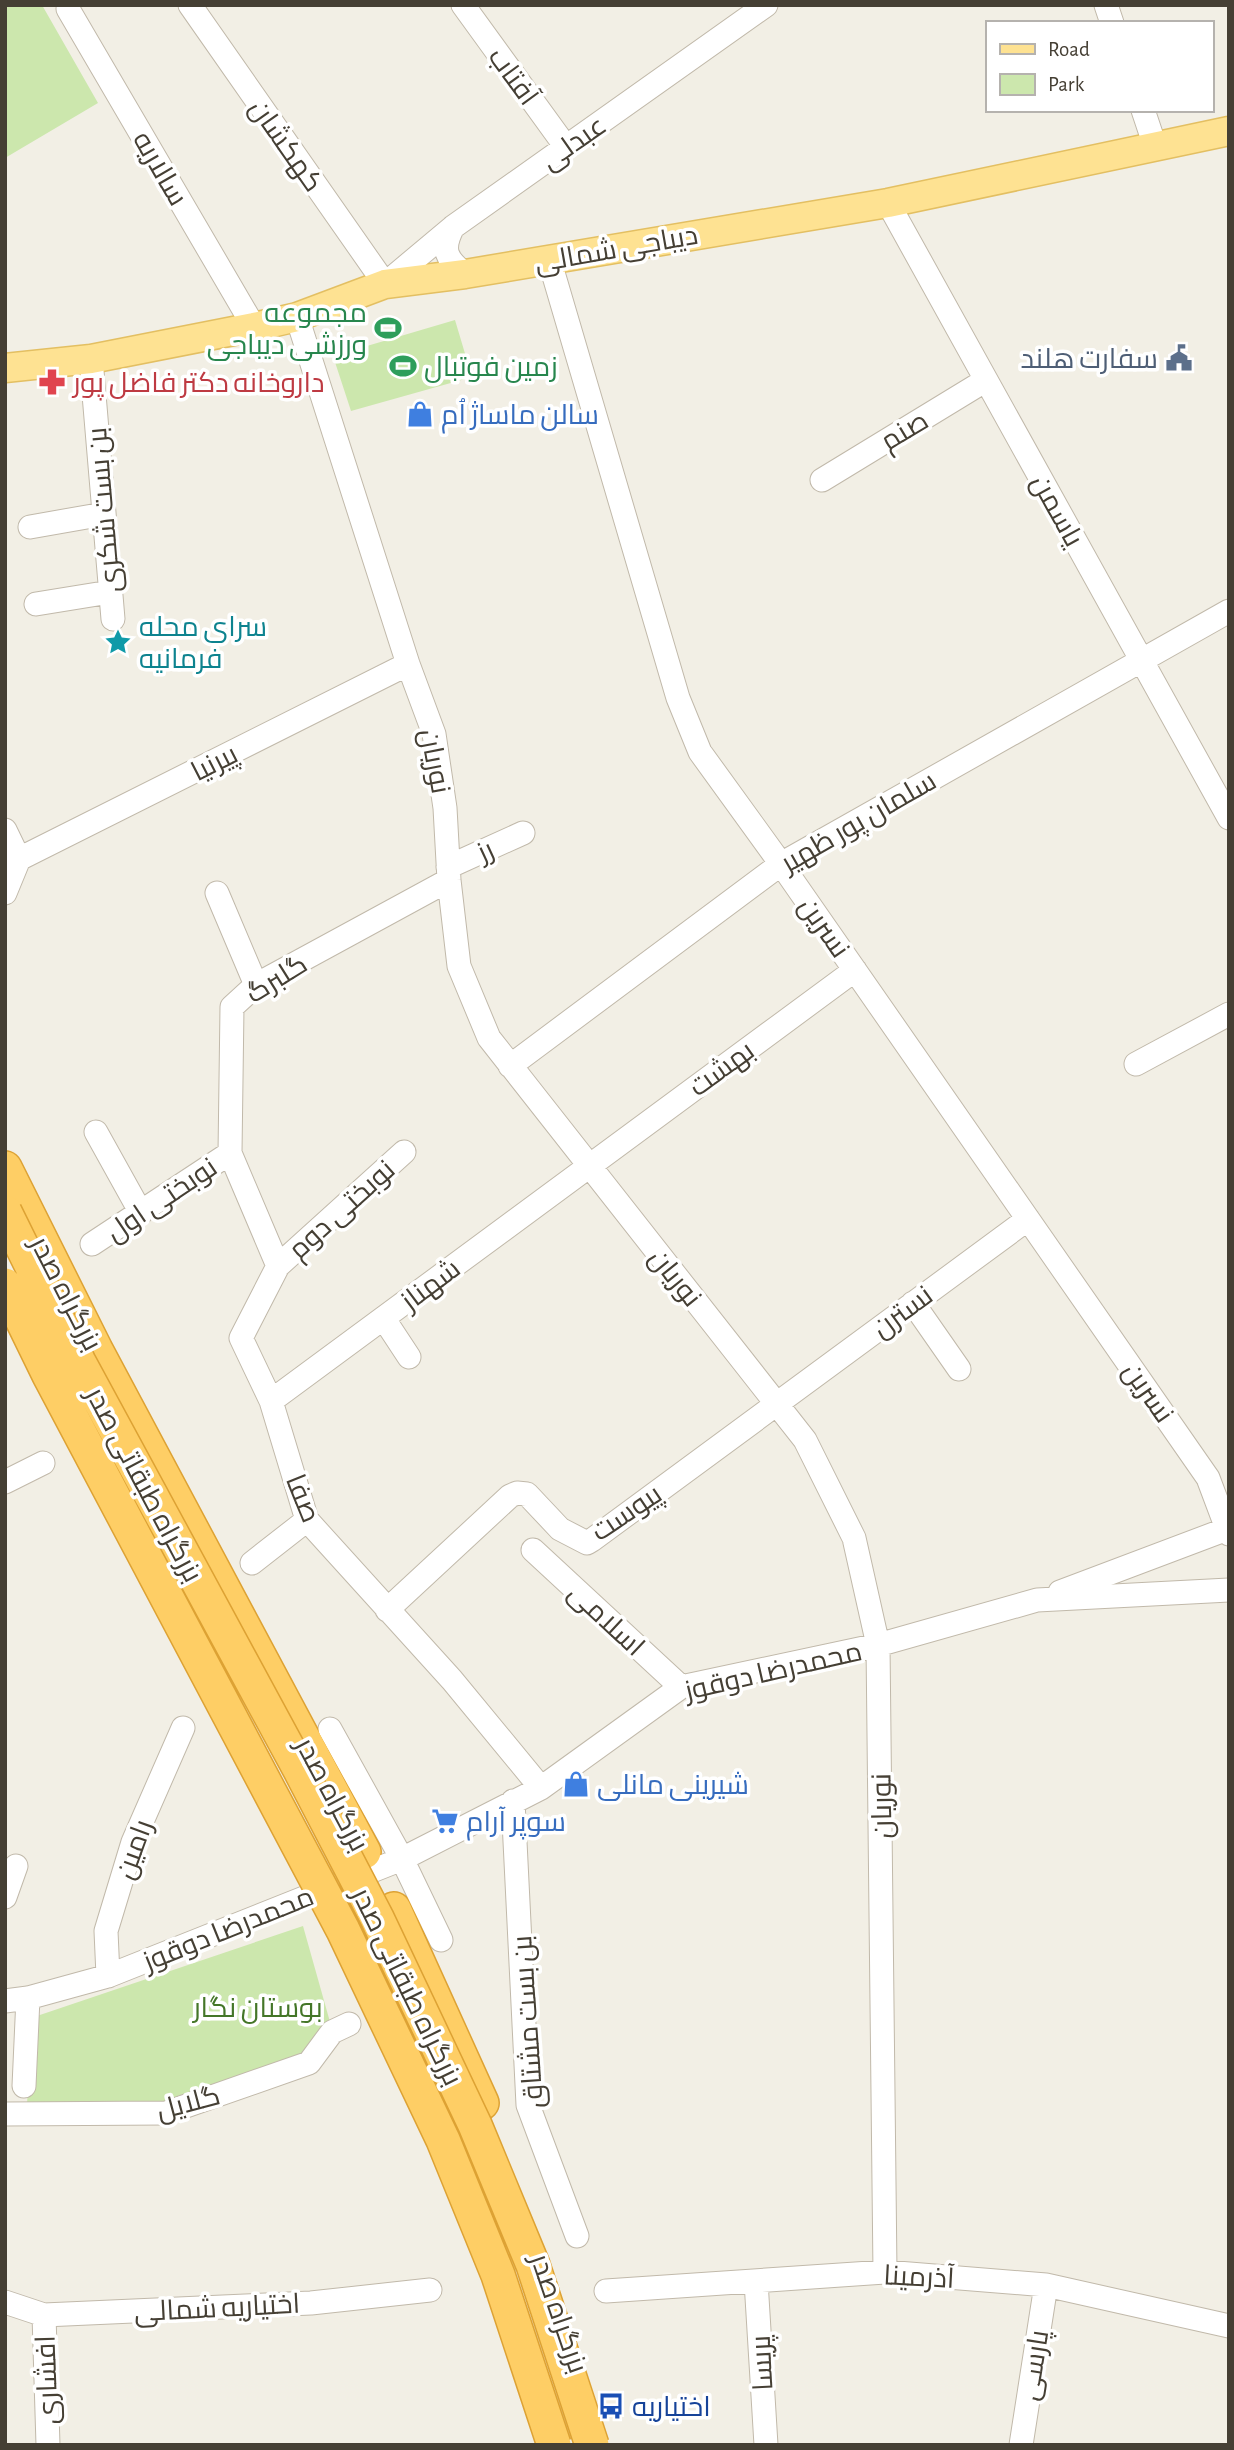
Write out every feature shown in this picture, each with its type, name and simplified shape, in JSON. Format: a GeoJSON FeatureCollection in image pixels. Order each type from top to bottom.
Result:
{"type":"FeatureCollection","features":[{"type":"Feature","properties":{"kind":"highway","name":"بزرگراه صدر"},"geometry":{"type":"LineString","coordinates":[[5,1168],[96,1350],[394,1909],[490,2120],[543,2261],[605,2445]]}},
{"type":"Feature","properties":{"kind":"highway","name":"بزرگراه طبقاتی صدر"},"geometry":{"type":"LineString","coordinates":[[5,1212],[79,1362],[300,1770],[382,1930],[475,2125],[533,2265],[592,2445]]}},
{"type":"Feature","properties":{"kind":"highway","name":"بزرگراه طبقاتی صدر"},"geometry":{"type":"LineString","coordinates":[[5,1285],[49,1375],[343,1930],[437,2127],[498,2275],[554,2445]]}},
{"type":"Feature","properties":{"kind":"highway","name":"بزرگراه صدر"},"geometry":{"type":"LineString","coordinates":[[5,1295],[45,1377],[337,1933],[438,2141],[493,2277],[548,2445]]}},
{"type":"Feature","properties":{"kind":"main road","name":"دیباجی شمالی"},"geometry":{"type":"LineString","coordinates":[[5,368],[90,359],[254,327],[297,317],[385,284],[465,274],[888,203],[1229,131]]}},
{"type":"Feature","properties":{"kind":"street","name":"کهکشان"},"geometry":{"type":"LineString","coordinates":[[190,5],[385,284]]}},
{"type":"Feature","properties":{"kind":"street","name":"آفتاب"},"geometry":{"type":"LineString","coordinates":[[463,5],[566,147]]}},
{"type":"Feature","properties":{"kind":"street","name":"عبدلی"},"geometry":{"type":"LineString","coordinates":[[385,284],[453,227],[566,147],[740,13],[766,5]]}},
{"type":"Feature","properties":{"kind":"street","name":"سالاریه"},"geometry":{"type":"LineString","coordinates":[[68,9],[254,327]]}},
{"type":"Feature","properties":{"kind":"street"},"geometry":{"type":"LineString","coordinates":[[1144,112],[1155,146]]}},
{"type":"Feature","properties":{"kind":"street","name":"یاسمن"},"geometry":{"type":"LineString","coordinates":[[888,203],[1229,818]]}},
{"type":"Feature","properties":{"kind":"street"},"geometry":{"type":"LineString","coordinates":[[453,227],[446,240],[447,254],[453,264],[465,274]]}},
{"type":"Feature","properties":{"kind":"street","name":"نسرین"},"geometry":{"type":"LineString","coordinates":[[550,259],[678,698],[700,752],[781,864],[1208,1478],[1228,1532]]}},
{"type":"Feature","properties":{"kind":"street","name":"نوریان"},"geometry":{"type":"LineString","coordinates":[[297,317],[408,664],[434,734],[445,808],[448,874],[459,966],[489,1038],[805,1440],[854,1538],[878,1645],[885,2272]]}},
{"type":"Feature","properties":{"kind":"street","name":"بن بست شکرى"},"geometry":{"type":"LineString","coordinates":[[90,359],[113,619]]}},
{"type":"Feature","properties":{"kind":"street","name":"صنم"},"geometry":{"type":"LineString","coordinates":[[822,480],[986,380]]}},
{"type":"Feature","properties":{"kind":"street"},"geometry":{"type":"LineString","coordinates":[[30,527],[104,514]]}},
{"type":"Feature","properties":{"kind":"street"},"geometry":{"type":"LineString","coordinates":[[36,604],[110,592]]}},
{"type":"Feature","properties":{"kind":"street","name":"سلمان پور ظهیر"},"geometry":{"type":"LineString","coordinates":[[510,1066],[781,864],[1229,611]]}},
{"type":"Feature","properties":{"kind":"street","name":"پیرنیا"},"geometry":{"type":"LineString","coordinates":[[19,859],[408,664]]}},
{"type":"Feature","properties":{"kind":"street"},"geometry":{"type":"LineString","coordinates":[[5,830],[19,859],[5,893]]}},
{"type":"Feature","properties":{"kind":"street","name":"رز"},"geometry":{"type":"LineString","coordinates":[[448,874],[523,833]]}},
{"type":"Feature","properties":{"kind":"street","name":"گلبرگ"},"geometry":{"type":"LineString","coordinates":[[230,1153],[232,1007],[256,985],[448,874]]}},
{"type":"Feature","properties":{"kind":"street"},"geometry":{"type":"LineString","coordinates":[[217,893],[256,985]]}},
{"type":"Feature","properties":{"kind":"street","name":"بهشت"},"geometry":{"type":"LineString","coordinates":[[588,1166],[855,971]]}},
{"type":"Feature","properties":{"kind":"street"},"geometry":{"type":"LineString","coordinates":[[1136,1064],[1229,1014]]}},
{"type":"Feature","properties":{"kind":"street"},"geometry":{"type":"LineString","coordinates":[[96,1132],[141,1213]]}},
{"type":"Feature","properties":{"kind":"street","name":"نوبختی دوم"},"geometry":{"type":"LineString","coordinates":[[278,1266],[404,1152]]}},
{"type":"Feature","properties":{"kind":"street"},"geometry":{"type":"LineString","coordinates":[[230,1153],[278,1266]]}},
{"type":"Feature","properties":{"kind":"street","name":"نوبختی اول"},"geometry":{"type":"LineString","coordinates":[[92,1244],[230,1153]]}},
{"type":"Feature","properties":{"kind":"street","name":"شهناز"},"geometry":{"type":"LineString","coordinates":[[271,1401],[588,1166]]}},
{"type":"Feature","properties":{"kind":"street","name":"نسترن"},"geometry":{"type":"LineString","coordinates":[[776,1404],[1028,1219]]}},
{"type":"Feature","properties":{"kind":"street","name":"صفا"},"geometry":{"type":"LineString","coordinates":[[278,1266],[241,1338],[271,1401],[307,1520],[452,1680],[541,1788]]}},
{"type":"Feature","properties":{"kind":"street"},"geometry":{"type":"LineString","coordinates":[[914,1303],[959,1369]]}},
{"type":"Feature","properties":{"kind":"street"},"geometry":{"type":"LineString","coordinates":[[384,1319],[409,1357]]}},
{"type":"Feature","properties":{"kind":"street","name":"پیوست"},"geometry":{"type":"LineString","coordinates":[[387,1610],[510,1496],[517,1493],[527,1494],[560,1529],[587,1543],[776,1404]]}},
{"type":"Feature","properties":{"kind":"street"},"geometry":{"type":"LineString","coordinates":[[5,1482],[43,1463]]}},
{"type":"Feature","properties":{"kind":"street"},"geometry":{"type":"LineString","coordinates":[[253,1563],[307,1520]]}},
{"type":"Feature","properties":{"kind":"street"},"geometry":{"type":"LineString","coordinates":[[1037,1600],[1228,1532]]}},
{"type":"Feature","properties":{"kind":"street","name":"اسلامی"},"geometry":{"type":"LineString","coordinates":[[533,1550],[681,1688]]}},
{"type":"Feature","properties":{"kind":"street","name":"محمدرضا دوقوز"},"geometry":{"type":"LineString","coordinates":[[16,1999],[108,1976],[402,1859],[541,1788],[681,1688],[878,1645],[1037,1600],[1229,1590]]}},
{"type":"Feature","properties":{"kind":"street","name":"رامین"},"geometry":{"type":"LineString","coordinates":[[108,1976],[106,1931],[134,1842],[183,1728]]}},
{"type":"Feature","properties":{"kind":"street"},"geometry":{"type":"LineString","coordinates":[[330,1729],[402,1859],[441,1940]]}},
{"type":"Feature","properties":{"kind":"street","name":"بن بست مشتاق"},"geometry":{"type":"LineString","coordinates":[[513,1801],[528,2105],[577,2236]]}},
{"type":"Feature","properties":{"kind":"street"},"geometry":{"type":"LineString","coordinates":[[5,1897],[16,1866]]}},
{"type":"Feature","properties":{"kind":"street"},"geometry":{"type":"LineString","coordinates":[[16,1999],[24,2086]]}},
{"type":"Feature","properties":{"kind":"street","name":"گلایل"},"geometry":{"type":"LineString","coordinates":[[5,2114],[166,2113],[309,2063],[332,2032],[349,2024]]}},
{"type":"Feature","properties":{"kind":"street","name":"آذرمینا"},"geometry":{"type":"LineString","coordinates":[[606,2291],[885,2272],[1046,2285],[1229,2326]]}},
{"type":"Feature","properties":{"kind":"street","name":"پریسا"},"geometry":{"type":"LineString","coordinates":[[756,2281],[766,2445]]}},
{"type":"Feature","properties":{"kind":"street","name":"پارسی"},"geometry":{"type":"LineString","coordinates":[[1021,2445],[1046,2285]]}},
{"type":"Feature","properties":{"kind":"street","name":"اختیاریه شمالی"},"geometry":{"type":"LineString","coordinates":[[5,2302],[44,2315],[311,2303],[430,2290]]}},
{"type":"Feature","properties":{"kind":"street","name":"افشاری"},"geometry":{"type":"LineString","coordinates":[[44,2315],[48,2445]]}},
{"type":"Feature","properties":{"kind":"green space"},"geometry":{"type":"Polygon","coordinates":[[[5,5],[42,5],[98,103],[5,158],[5,5]]]}},
{"type":"Feature","properties":{"kind":"green space","name":"زمین فوتبال"},"geometry":{"type":"Polygon","coordinates":[[[455,320],[472,377],[351,411],[333,356],[455,320]]]}},
{"type":"Feature","properties":{"kind":"green space","name":"بوستان نگار"},"geometry":{"type":"Polygon","coordinates":[[[303,1926],[330,2022],[307,2057],[172,2101],[27,2105],[31,2018],[303,1926]]]}},
{"type":"Feature","properties":{"kind":"place","name":"مجموعه ورزشی دیباجی"},"geometry":{"type":"Point","coordinates":[388,328]}},
{"type":"Feature","properties":{"kind":"place","name":"سفارت هلند"},"geometry":{"type":"Point","coordinates":[1179,358]}},
{"type":"Feature","properties":{"kind":"place","name":"زمین فوتبال"},"geometry":{"type":"Point","coordinates":[403,366]}},
{"type":"Feature","properties":{"kind":"place","name":"داروخانه دکتر فاضل پور"},"geometry":{"type":"Point","coordinates":[52,382]}},
{"type":"Feature","properties":{"kind":"place","name":"سالن ماساژ اُم"},"geometry":{"type":"Point","coordinates":[420,414]}},
{"type":"Feature","properties":{"kind":"place","name":"سرای محله فرمانیه"},"geometry":{"type":"Point","coordinates":[118,642]}},
{"type":"Feature","properties":{"kind":"place","name":"شیرینی مانلی"},"geometry":{"type":"Point","coordinates":[576,1784]}},
{"type":"Feature","properties":{"kind":"place","name":"سوپر آرام"},"geometry":{"type":"Point","coordinates":[445,1821]}},
{"type":"Feature","properties":{"kind":"place","name":"اختیاریه"},"geometry":{"type":"Point","coordinates":[611,2406]}}]}
